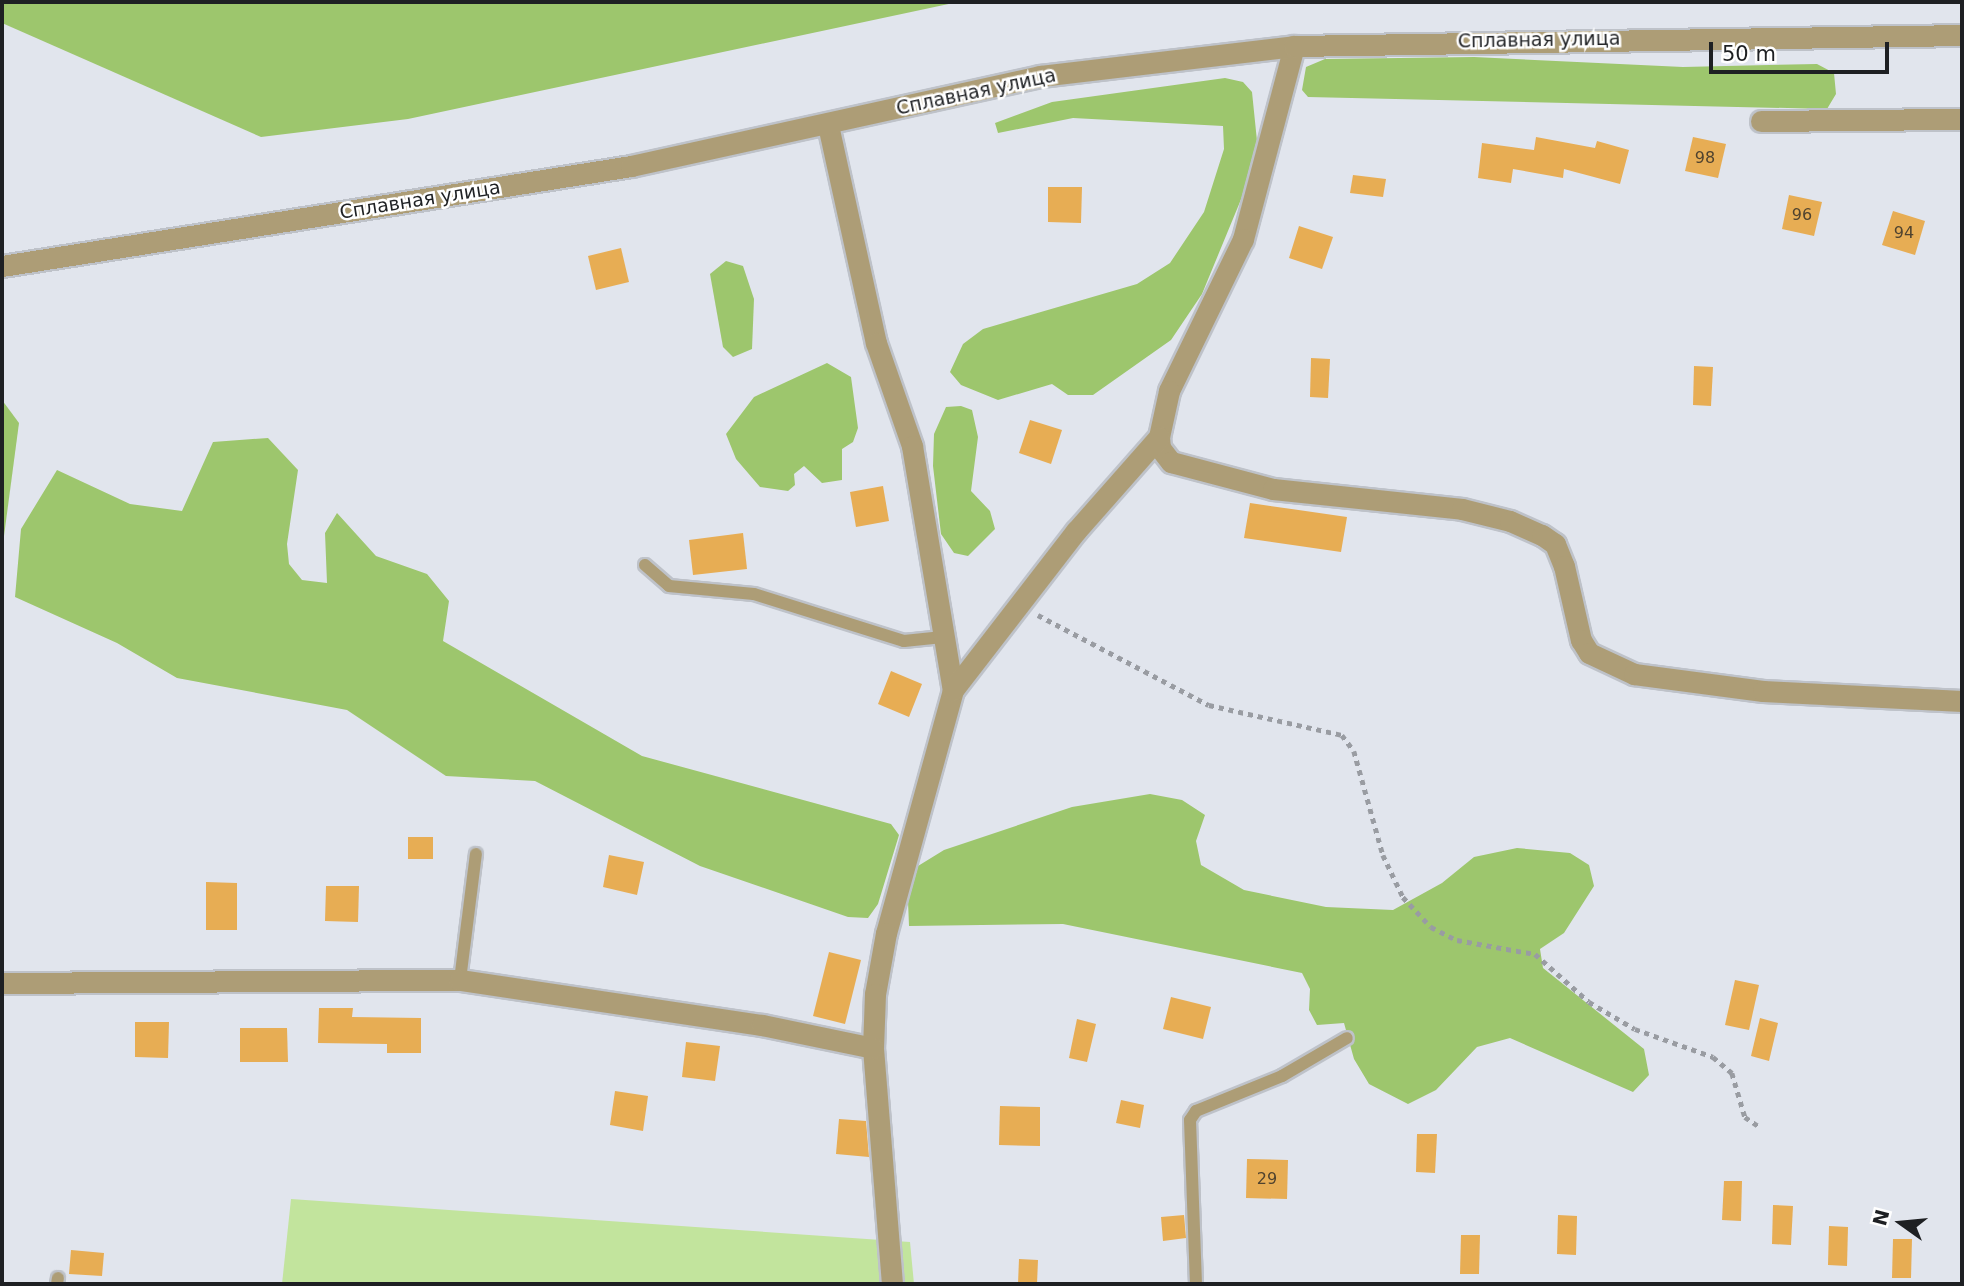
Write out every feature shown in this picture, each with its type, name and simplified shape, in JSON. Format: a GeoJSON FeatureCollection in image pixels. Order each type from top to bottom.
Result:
{"type":"FeatureCollection","features":[{"type":"Feature","properties":{"kind":"street","name":"Сплавная улица"},"geometry":{"type":"LineString","coordinates":[[2,265],[631,166],[828,125],[1040,76],[1294,46],[1962,35]]}},
{"type":"Feature","properties":{"kind":"street"},"geometry":{"type":"LineString","coordinates":[[1294,46],[1243,239],[1169,391],[1159,437],[1164,455],[1179,467],[1273,489],[1462,509],[1510,521],[1542,535],[1555,544],[1564,566],[1581,640],[1589,653],[1634,674],[1763,691],[1962,701]]}},
{"type":"Feature","properties":{"kind":"street"},"geometry":{"type":"LineString","coordinates":[[1761,121],[1962,119]]}},
{"type":"Feature","properties":{"kind":"street"},"geometry":{"type":"LineString","coordinates":[[828,125],[876,343],[912,446],[953,690]]}},
{"type":"Feature","properties":{"kind":"street"},"geometry":{"type":"LineString","coordinates":[[892,1284],[873,1048],[875,995],[886,933],[953,690],[1022,606],[1076,531],[1159,437]]}},
{"type":"Feature","properties":{"kind":"street"},"geometry":{"type":"LineString","coordinates":[[2,982],[460,980],[762,1026],[873,1048]]}},
{"type":"Feature","properties":{"kind":"lane"},"geometry":{"type":"LineString","coordinates":[[645,565],[669,586],[754,594],[904,641],[943,637]]}},
{"type":"Feature","properties":{"kind":"lane"},"geometry":{"type":"LineString","coordinates":[[460,980],[476,854]]}},
{"type":"Feature","properties":{"kind":"lane"},"geometry":{"type":"LineString","coordinates":[[1196,1284],[1190,1121],[1196,1111],[1282,1076],[1347,1038]]}},
{"type":"Feature","properties":{"kind":"path"},"geometry":{"type":"LineString","coordinates":[[1022,606],[1104,654],[1209,705],[1342,735],[1354,751],[1383,855],[1403,897],[1431,927],[1457,940],[1535,954],[1589,1002],[1635,1028],[1713,1056],[1732,1073],[1745,1118],[1760,1127]]}},
{"type":"Feature","properties":{"kind":"green space"},"geometry":{"type":"Polygon","coordinates":[[[2,2],[958,2],[408,119],[261,137],[2,23],[2,2]]]}},
{"type":"Feature","properties":{"kind":"green space"},"geometry":{"type":"Polygon","coordinates":[[[1474,57],[1683,67],[1817,64],[1834,73],[1836,94],[1827,109],[1308,97],[1302,90],[1306,67],[1325,59],[1474,57]]]}},
{"type":"Feature","properties":{"kind":"green space"},"geometry":{"type":"Polygon","coordinates":[[[1225,78],[1243,82],[1252,92],[1257,141],[1249,180],[1202,294],[1171,340],[1093,395],[1068,395],[1052,384],[998,400],[961,385],[950,372],[963,344],[983,329],[1137,284],[1170,263],[1204,212],[1224,149],[1223,126],[1073,118],[998,133],[995,123],[1052,102],[1225,78]]]}},
{"type":"Feature","properties":{"kind":"green space"},"geometry":{"type":"Polygon","coordinates":[[[726,261],[743,266],[754,299],[752,349],[733,357],[723,347],[710,274],[726,261]]]}},
{"type":"Feature","properties":{"kind":"green space"},"geometry":{"type":"Polygon","coordinates":[[[827,363],[851,377],[858,428],[853,442],[842,449],[842,480],[822,483],[804,466],[794,474],[795,485],[788,491],[760,487],[736,459],[726,434],[754,397],[827,363]]]}},
{"type":"Feature","properties":{"kind":"green space"},"geometry":{"type":"Polygon","coordinates":[[[2,400],[19,423],[2,551],[2,400]]]}},
{"type":"Feature","properties":{"kind":"green space"},"geometry":{"type":"Polygon","coordinates":[[[961,406],[972,410],[978,437],[971,491],[990,511],[995,529],[968,556],[954,553],[941,534],[933,466],[934,434],[946,407],[961,406]]]}},
{"type":"Feature","properties":{"kind":"green space"},"geometry":{"type":"Polygon","coordinates":[[[268,438],[298,470],[287,544],[289,564],[302,580],[327,583],[325,533],[337,513],[376,556],[427,574],[449,601],[443,641],[642,756],[891,824],[899,835],[878,904],[868,918],[848,917],[700,866],[535,781],[446,776],[347,710],[177,678],[117,643],[15,597],[21,529],[57,470],[130,504],[182,511],[213,442],[268,438]]]}},
{"type":"Feature","properties":{"kind":"green space"},"geometry":{"type":"Polygon","coordinates":[[[1150,794],[1182,800],[1205,815],[1196,841],[1201,865],[1244,890],[1326,907],[1393,910],[1442,883],[1474,857],[1517,848],[1570,853],[1589,865],[1594,886],[1564,933],[1540,949],[1543,968],[1644,1049],[1649,1075],[1633,1092],[1510,1038],[1477,1047],[1436,1090],[1408,1104],[1369,1084],[1354,1059],[1344,1023],[1317,1025],[1309,1010],[1310,989],[1302,973],[1063,924],[909,926],[908,901],[918,866],[944,850],[1072,807],[1150,794]]]}},
{"type":"Feature","properties":{"kind":"green space"},"geometry":{"type":"Polygon","coordinates":[[[291,1199],[910,1242],[914,1284],[282,1284],[291,1199]]]}},
{"type":"Feature","properties":{"kind":"building"},"geometry":{"type":"Polygon","coordinates":[[[1536,137],[1595,148],[1597,141],[1629,150],[1620,184],[1564,169],[1563,178],[1513,169],[1511,183],[1478,178],[1482,143],[1534,150],[1536,137]]]}},
{"type":"Feature","properties":{"kind":"building"},"geometry":{"type":"Polygon","coordinates":[[[1693,137],[1726,144],[1718,178],[1685,171],[1693,137]]]}},
{"type":"Feature","properties":{"kind":"building"},"geometry":{"type":"Polygon","coordinates":[[[1353,175],[1386,179],[1383,197],[1350,193],[1353,175]]]}},
{"type":"Feature","properties":{"kind":"building"},"geometry":{"type":"Polygon","coordinates":[[[1048,187],[1082,187],[1081,223],[1048,222],[1048,187]]]}},
{"type":"Feature","properties":{"kind":"building"},"geometry":{"type":"Polygon","coordinates":[[[1789,195],[1822,202],[1814,236],[1782,229],[1789,195]]]}},
{"type":"Feature","properties":{"kind":"building"},"geometry":{"type":"Polygon","coordinates":[[[1893,211],[1925,221],[1915,255],[1882,245],[1893,211]]]}},
{"type":"Feature","properties":{"kind":"building"},"geometry":{"type":"Polygon","coordinates":[[[1299,226],[1333,237],[1322,269],[1289,258],[1299,226]]]}},
{"type":"Feature","properties":{"kind":"building"},"geometry":{"type":"Polygon","coordinates":[[[621,248],[629,282],[596,290],[588,256],[621,248]]]}},
{"type":"Feature","properties":{"kind":"building"},"geometry":{"type":"Polygon","coordinates":[[[1311,358],[1330,359],[1328,398],[1310,397],[1311,358]]]}},
{"type":"Feature","properties":{"kind":"building"},"geometry":{"type":"Polygon","coordinates":[[[1694,366],[1713,367],[1711,406],[1693,405],[1694,366]]]}},
{"type":"Feature","properties":{"kind":"building"},"geometry":{"type":"Polygon","coordinates":[[[1030,420],[1062,430],[1051,464],[1019,453],[1030,420]]]}},
{"type":"Feature","properties":{"kind":"building"},"geometry":{"type":"Polygon","coordinates":[[[883,486],[889,521],[856,527],[850,492],[883,486]]]}},
{"type":"Feature","properties":{"kind":"building"},"geometry":{"type":"Polygon","coordinates":[[[1250,503],[1347,517],[1341,552],[1244,538],[1250,503]]]}},
{"type":"Feature","properties":{"kind":"building"},"geometry":{"type":"Polygon","coordinates":[[[743,533],[747,569],[693,575],[689,540],[743,533]]]}},
{"type":"Feature","properties":{"kind":"building"},"geometry":{"type":"Polygon","coordinates":[[[891,671],[922,684],[909,717],[878,704],[891,671]]]}},
{"type":"Feature","properties":{"kind":"building"},"geometry":{"type":"Polygon","coordinates":[[[408,837],[433,837],[433,859],[408,859],[408,837]]]}},
{"type":"Feature","properties":{"kind":"building"},"geometry":{"type":"Polygon","coordinates":[[[609,855],[644,862],[637,895],[603,887],[609,855]]]}},
{"type":"Feature","properties":{"kind":"building"},"geometry":{"type":"Polygon","coordinates":[[[206,882],[237,883],[237,930],[206,930],[206,882]]]}},
{"type":"Feature","properties":{"kind":"building"},"geometry":{"type":"Polygon","coordinates":[[[326,886],[359,886],[358,922],[325,921],[326,886]]]}},
{"type":"Feature","properties":{"kind":"building"},"geometry":{"type":"Polygon","coordinates":[[[829,952],[861,960],[845,1024],[813,1016],[829,952]]]}},
{"type":"Feature","properties":{"kind":"building"},"geometry":{"type":"Polygon","coordinates":[[[1735,980],[1759,985],[1749,1030],[1725,1025],[1735,980]]]}},
{"type":"Feature","properties":{"kind":"building"},"geometry":{"type":"Polygon","coordinates":[[[1171,997],[1211,1007],[1203,1039],[1163,1029],[1171,997]]]}},
{"type":"Feature","properties":{"kind":"building"},"geometry":{"type":"Polygon","coordinates":[[[319,1008],[353,1008],[352,1017],[421,1018],[421,1053],[387,1053],[387,1044],[318,1043],[319,1008]]]}},
{"type":"Feature","properties":{"kind":"building"},"geometry":{"type":"Polygon","coordinates":[[[1760,1018],[1778,1023],[1769,1061],[1751,1056],[1760,1018]]]}},
{"type":"Feature","properties":{"kind":"building"},"geometry":{"type":"Polygon","coordinates":[[[1077,1019],[1096,1024],[1087,1062],[1069,1058],[1077,1019]]]}},
{"type":"Feature","properties":{"kind":"building"},"geometry":{"type":"Polygon","coordinates":[[[135,1022],[169,1022],[168,1058],[135,1057],[135,1022]]]}},
{"type":"Feature","properties":{"kind":"building"},"geometry":{"type":"Polygon","coordinates":[[[240,1028],[287,1028],[288,1062],[240,1062],[240,1028]]]}},
{"type":"Feature","properties":{"kind":"building"},"geometry":{"type":"Polygon","coordinates":[[[686,1042],[720,1046],[715,1081],[682,1077],[686,1042]]]}},
{"type":"Feature","properties":{"kind":"building"},"geometry":{"type":"Polygon","coordinates":[[[615,1091],[648,1096],[643,1131],[610,1125],[615,1091]]]}},
{"type":"Feature","properties":{"kind":"building"},"geometry":{"type":"Polygon","coordinates":[[[1121,1100],[1144,1105],[1140,1128],[1116,1123],[1121,1100]]]}},
{"type":"Feature","properties":{"kind":"building"},"geometry":{"type":"Polygon","coordinates":[[[1000,1106],[1040,1107],[1040,1146],[999,1145],[1000,1106]]]}},
{"type":"Feature","properties":{"kind":"building"},"geometry":{"type":"Polygon","coordinates":[[[839,1119],[866,1121],[869,1157],[836,1154],[839,1119]]]}},
{"type":"Feature","properties":{"kind":"building"},"geometry":{"type":"Polygon","coordinates":[[[1417,1134],[1437,1134],[1435,1173],[1416,1172],[1417,1134]]]}},
{"type":"Feature","properties":{"kind":"building"},"geometry":{"type":"Polygon","coordinates":[[[1247,1159],[1288,1160],[1287,1199],[1246,1198],[1247,1159]]]}},
{"type":"Feature","properties":{"kind":"building"},"geometry":{"type":"Polygon","coordinates":[[[1724,1181],[1742,1181],[1741,1221],[1722,1220],[1724,1181]]]}},
{"type":"Feature","properties":{"kind":"building"},"geometry":{"type":"Polygon","coordinates":[[[1773,1205],[1793,1206],[1791,1245],[1772,1244],[1773,1205]]]}},
{"type":"Feature","properties":{"kind":"building"},"geometry":{"type":"Polygon","coordinates":[[[1184,1215],[1186,1238],[1163,1241],[1161,1217],[1184,1215]]]}},
{"type":"Feature","properties":{"kind":"building"},"geometry":{"type":"Polygon","coordinates":[[[1558,1215],[1577,1216],[1576,1255],[1557,1254],[1558,1215]]]}},
{"type":"Feature","properties":{"kind":"building"},"geometry":{"type":"Polygon","coordinates":[[[1829,1226],[1848,1227],[1847,1266],[1828,1265],[1829,1226]]]}},
{"type":"Feature","properties":{"kind":"building"},"geometry":{"type":"Polygon","coordinates":[[[1461,1235],[1480,1235],[1479,1274],[1460,1274],[1461,1235]]]}},
{"type":"Feature","properties":{"kind":"building"},"geometry":{"type":"Polygon","coordinates":[[[1893,1239],[1912,1239],[1911,1278],[1892,1278],[1893,1239]]]}},
{"type":"Feature","properties":{"kind":"building"},"geometry":{"type":"Polygon","coordinates":[[[71,1250],[104,1253],[102,1276],[69,1274],[71,1250]]]}},
{"type":"Feature","properties":{"kind":"building"},"geometry":{"type":"Polygon","coordinates":[[[1019,1259],[1038,1260],[1037,1284],[1018,1284],[1019,1259]]]}}]}
